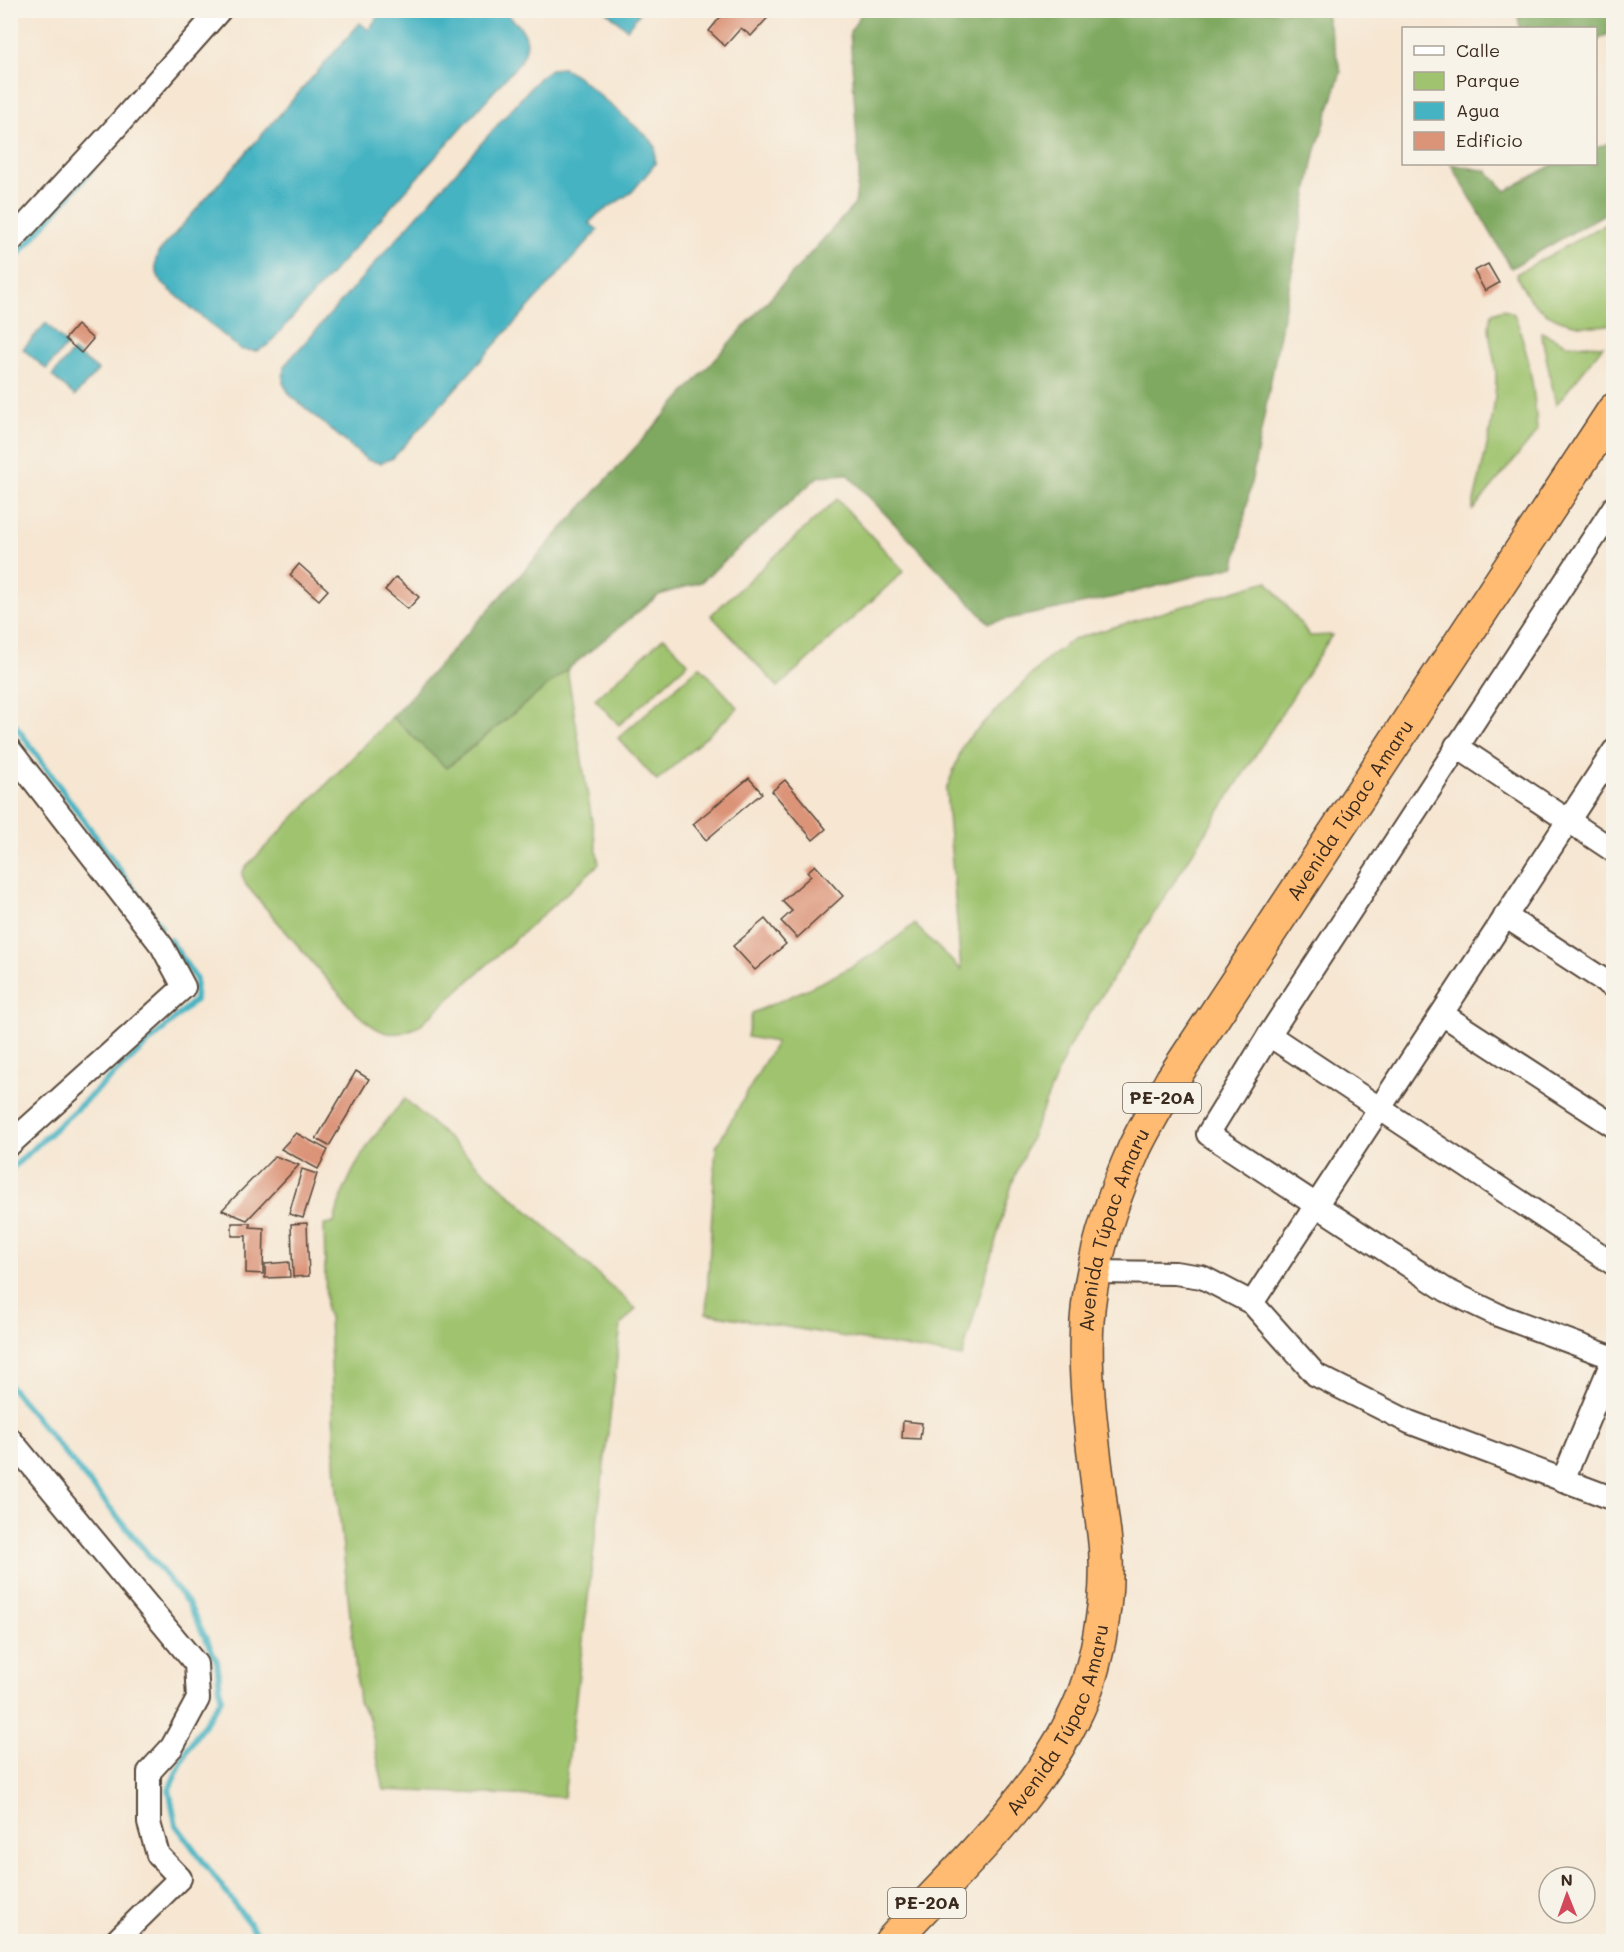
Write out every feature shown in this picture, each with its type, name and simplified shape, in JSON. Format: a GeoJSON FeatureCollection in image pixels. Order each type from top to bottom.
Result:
{"type":"FeatureCollection","features":[{"type":"Feature","properties":{"kind":"highway","name":"Avenida Túpac Amaru"},"geometry":{"type":"LineString","coordinates":[[891,1941],[1005,1820],[1039,1775],[1075,1716],[1095,1658],[1104,1609],[1106,1559],[1086,1368],[1087,1321],[1094,1272],[1110,1211],[1136,1146],[1172,1080],[1614,410]]}},
{"type":"Feature","properties":{"kind":"street"},"geometry":{"type":"LineString","coordinates":[[10,242],[220,10]]}},
{"type":"Feature","properties":{"kind":"street"},"geometry":{"type":"LineString","coordinates":[[1563,1480],[1613,1358],[1498,1314],[1446,1290],[1208,1134],[1269,1035],[1456,746],[1614,507]]}},
{"type":"Feature","properties":{"kind":"street"},"geometry":{"type":"LineString","coordinates":[[1456,746],[1614,851]]}},
{"type":"Feature","properties":{"kind":"street"},"geometry":{"type":"LineString","coordinates":[[10,750],[162,946],[184,987],[10,1144]]}},
{"type":"Feature","properties":{"kind":"street"},"geometry":{"type":"LineString","coordinates":[[1252,1303],[1614,751]]}},
{"type":"Feature","properties":{"kind":"street"},"geometry":{"type":"LineString","coordinates":[[1505,916],[1614,987]]}},
{"type":"Feature","properties":{"kind":"street"},"geometry":{"type":"LineString","coordinates":[[1442,1014],[1614,1126]]}},
{"type":"Feature","properties":{"kind":"street"},"geometry":{"type":"LineString","coordinates":[[1269,1035],[1614,1264]]}},
{"type":"Feature","properties":{"kind":"street"},"geometry":{"type":"LineString","coordinates":[[1094,1272],[1175,1273],[1202,1277],[1252,1303],[1316,1374],[1409,1422],[1614,1499]]}},
{"type":"Feature","properties":{"kind":"street"},"geometry":{"type":"LineString","coordinates":[[10,1439],[196,1664],[198,1699],[172,1747],[149,1772],[149,1823],[158,1855],[180,1878],[115,1941]]}},
{"type":"Feature","properties":{"kind":"green space"},"geometry":{"type":"Polygon","coordinates":[[[863,11],[1325,11],[1341,72],[1315,153],[1235,566],[1115,597],[989,623],[847,474],[819,476],[701,582],[659,595],[446,768],[392,717],[855,204],[859,172],[850,32],[863,11]]]}},
{"type":"Feature","properties":{"kind":"green space"},"geometry":{"type":"Polygon","coordinates":[[[1517,11],[1613,11],[1613,31],[1597,40],[1597,27],[1520,27],[1517,11]]]}},
{"type":"Feature","properties":{"kind":"green space"},"geometry":{"type":"Polygon","coordinates":[[[1613,141],[1613,209],[1511,268],[1452,165],[1487,171],[1506,191],[1552,165],[1597,165],[1597,148],[1613,141]]]}},
{"type":"Feature","properties":{"kind":"green space"},"geometry":{"type":"Polygon","coordinates":[[[1613,220],[1613,324],[1591,326],[1568,323],[1547,314],[1538,307],[1526,293],[1516,274],[1613,220]]]}},
{"type":"Feature","properties":{"kind":"green space"},"geometry":{"type":"Polygon","coordinates":[[[1503,309],[1514,314],[1524,343],[1533,387],[1537,432],[1472,511],[1494,409],[1496,375],[1489,326],[1490,318],[1493,313],[1503,309]]]}},
{"type":"Feature","properties":{"kind":"green space"},"geometry":{"type":"Polygon","coordinates":[[[1541,332],[1566,344],[1603,346],[1556,405],[1541,332]]]}},
{"type":"Feature","properties":{"kind":"green space"},"geometry":{"type":"Polygon","coordinates":[[[837,499],[904,571],[778,687],[711,615],[837,499]]]}},
{"type":"Feature","properties":{"kind":"green space"},"geometry":{"type":"Polygon","coordinates":[[[1267,581],[1310,636],[1332,635],[1068,1048],[1013,1181],[962,1357],[706,1313],[716,1147],[776,1042],[747,1037],[752,1013],[857,964],[896,939],[914,924],[961,970],[946,790],[964,743],[1049,657],[1074,639],[1267,581]]]}},
{"type":"Feature","properties":{"kind":"green space"},"geometry":{"type":"Polygon","coordinates":[[[664,637],[688,663],[619,725],[595,699],[664,637]]]}},
{"type":"Feature","properties":{"kind":"green space"},"geometry":{"type":"Polygon","coordinates":[[[700,666],[738,708],[657,781],[618,738],[700,666]]]}},
{"type":"Feature","properties":{"kind":"green space"},"geometry":{"type":"Polygon","coordinates":[[[567,669],[599,864],[420,1025],[401,1033],[392,1034],[377,1029],[354,1011],[246,885],[242,875],[244,869],[392,717],[447,768],[567,669]]]}},
{"type":"Feature","properties":{"kind":"green space"},"geometry":{"type":"Polygon","coordinates":[[[405,1099],[636,1309],[621,1325],[564,1797],[384,1790],[369,1718],[359,1702],[336,1481],[329,1317],[326,1310],[324,1225],[334,1223],[345,1188],[361,1156],[405,1099]]]}},
{"type":"Feature","properties":{"kind":"water"},"geometry":{"type":"Polygon","coordinates":[[[502,10],[524,33],[527,46],[520,62],[268,345],[258,351],[241,350],[163,284],[156,269],[158,253],[360,23],[369,30],[381,11],[502,10]]]}},
{"type":"Feature","properties":{"kind":"water"},"geometry":{"type":"Polygon","coordinates":[[[606,11],[635,11],[639,14],[627,29],[606,11]]]}},
{"type":"Feature","properties":{"kind":"water"},"geometry":{"type":"Polygon","coordinates":[[[563,68],[576,75],[650,139],[655,146],[655,164],[632,192],[597,215],[589,223],[598,230],[393,458],[380,463],[367,460],[290,395],[283,383],[284,366],[539,78],[551,69],[563,68]]]}},
{"type":"Feature","properties":{"kind":"water"},"geometry":{"type":"Polygon","coordinates":[[[46,323],[67,345],[46,369],[23,349],[46,323]]]}},
{"type":"Feature","properties":{"kind":"water"},"geometry":{"type":"Polygon","coordinates":[[[73,351],[98,370],[75,396],[52,376],[73,351]]]}},
{"type":"Feature","properties":{"kind":"building"},"geometry":{"type":"Polygon","coordinates":[[[726,10],[771,10],[773,12],[751,36],[741,28],[725,46],[709,31],[726,10]]]}},
{"type":"Feature","properties":{"kind":"building"},"geometry":{"type":"Polygon","coordinates":[[[1488,264],[1499,283],[1485,291],[1474,271],[1488,264]]]}},
{"type":"Feature","properties":{"kind":"building"},"geometry":{"type":"Polygon","coordinates":[[[77,325],[93,339],[81,353],[65,339],[77,325]]]}},
{"type":"Feature","properties":{"kind":"building"},"geometry":{"type":"Polygon","coordinates":[[[299,564],[328,590],[319,600],[290,575],[299,564]]]}},
{"type":"Feature","properties":{"kind":"building"},"geometry":{"type":"Polygon","coordinates":[[[396,577],[419,597],[408,609],[385,590],[396,577]]]}},
{"type":"Feature","properties":{"kind":"building"},"geometry":{"type":"Polygon","coordinates":[[[749,778],[762,793],[706,840],[693,824],[749,778]]]}},
{"type":"Feature","properties":{"kind":"building"},"geometry":{"type":"Polygon","coordinates":[[[785,780],[826,829],[813,840],[772,791],[785,780]]]}},
{"type":"Feature","properties":{"kind":"building"},"geometry":{"type":"Polygon","coordinates":[[[815,865],[843,896],[797,938],[781,921],[792,911],[782,901],[811,876],[807,872],[815,865]]]}},
{"type":"Feature","properties":{"kind":"building"},"geometry":{"type":"Polygon","coordinates":[[[765,919],[786,944],[755,970],[733,946],[765,919]]]}},
{"type":"Feature","properties":{"kind":"building"},"geometry":{"type":"Polygon","coordinates":[[[356,1071],[369,1079],[329,1146],[316,1139],[356,1071]]]}},
{"type":"Feature","properties":{"kind":"building"},"geometry":{"type":"Polygon","coordinates":[[[296,1133],[328,1150],[318,1169],[281,1149],[296,1133]]]}},
{"type":"Feature","properties":{"kind":"building"},"geometry":{"type":"Polygon","coordinates":[[[275,1156],[299,1165],[247,1220],[222,1210],[275,1156]]]}},
{"type":"Feature","properties":{"kind":"building"},"geometry":{"type":"Polygon","coordinates":[[[302,1169],[317,1174],[303,1218],[289,1214],[302,1169]]]}},
{"type":"Feature","properties":{"kind":"building"},"geometry":{"type":"Polygon","coordinates":[[[232,1223],[250,1223],[250,1227],[264,1228],[263,1274],[246,1273],[246,1236],[232,1236],[232,1223]]]}},
{"type":"Feature","properties":{"kind":"building"},"geometry":{"type":"Polygon","coordinates":[[[307,1223],[309,1276],[293,1277],[291,1224],[307,1223]]]}},
{"type":"Feature","properties":{"kind":"building"},"geometry":{"type":"Polygon","coordinates":[[[289,1262],[290,1277],[265,1278],[265,1264],[289,1262]]]}},
{"type":"Feature","properties":{"kind":"building"},"geometry":{"type":"Polygon","coordinates":[[[903,1421],[922,1423],[920,1439],[902,1438],[903,1421]]]}},
{"type":"Feature","properties":{"kind":"waterway"},"geometry":{"type":"LineString","coordinates":[[10,264],[93,168]]}},
{"type":"Feature","properties":{"kind":"waterway"},"geometry":{"type":"LineString","coordinates":[[10,718],[161,927]]}},
{"type":"Feature","properties":{"kind":"waterway"},"geometry":{"type":"LineString","coordinates":[[10,1170],[195,1000],[196,979],[170,940]]}},
{"type":"Feature","properties":{"kind":"waterway"},"geometry":{"type":"LineString","coordinates":[[10,1386],[188,1603],[217,1661],[221,1699],[188,1748],[169,1789],[176,1825],[263,1942]]}}]}
